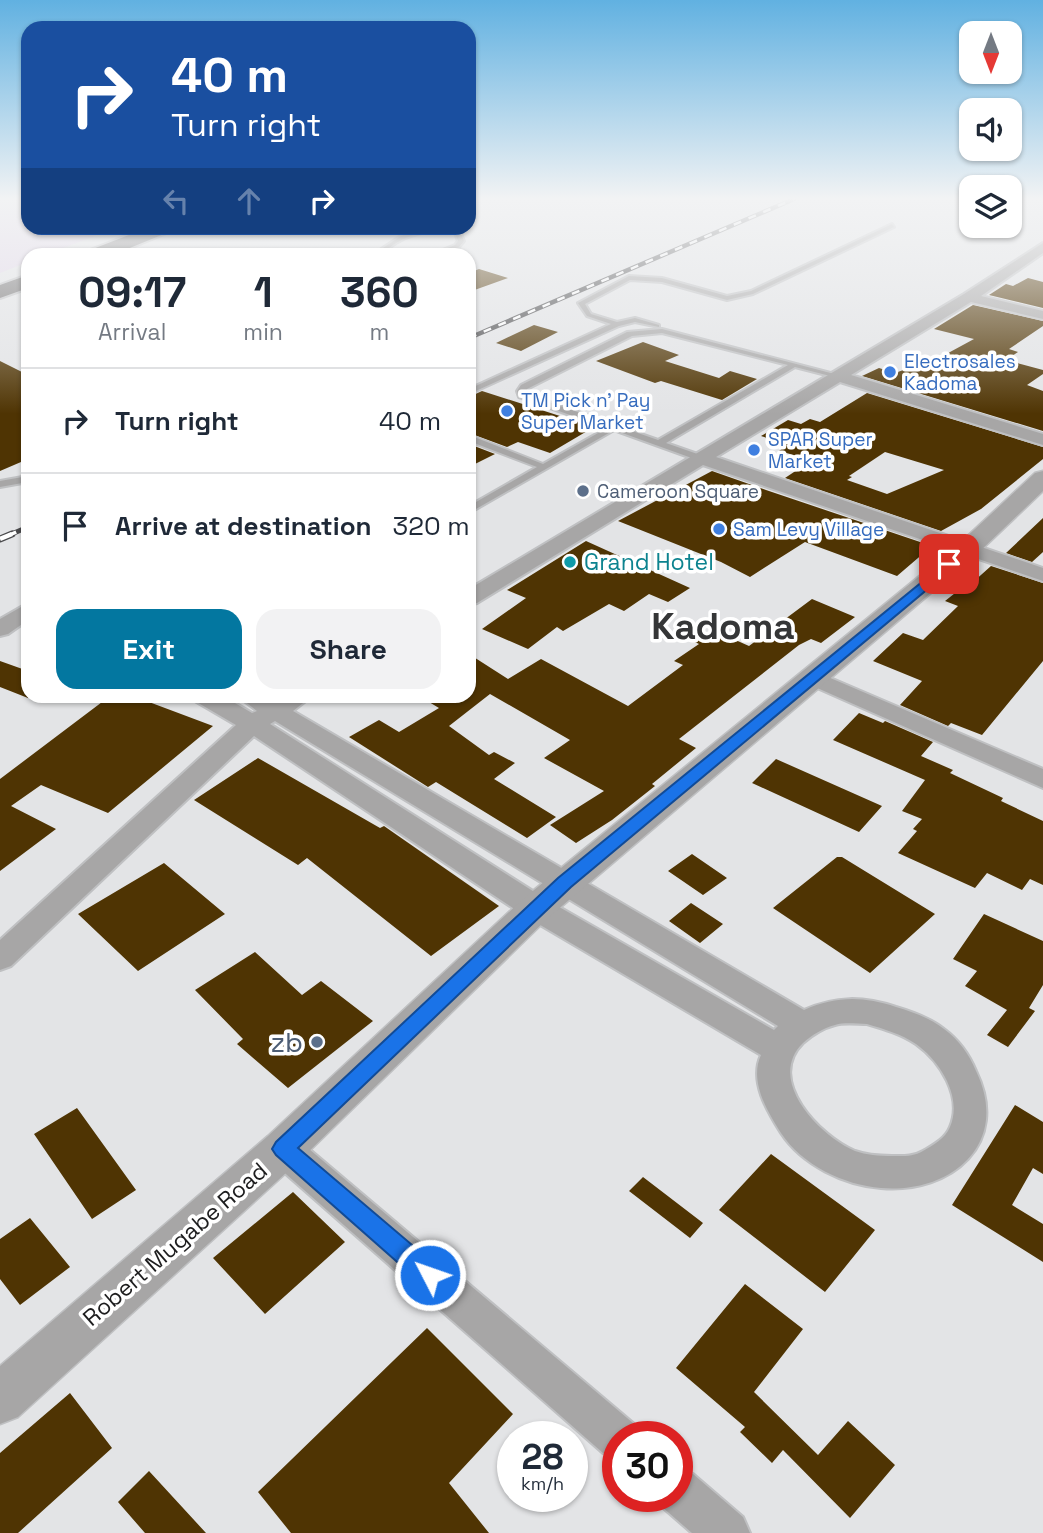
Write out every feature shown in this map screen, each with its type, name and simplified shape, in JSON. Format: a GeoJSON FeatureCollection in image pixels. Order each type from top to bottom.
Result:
{"type":"FeatureCollection","features":[{"type":"Feature","properties":{"kind":"highway"},"geometry":{"type":"LineString","coordinates":[[0,292],[21,284]]}},
{"type":"Feature","properties":{"kind":"street"},"geometry":{"type":"LineString","coordinates":[[476,594],[969,297],[1008,271]]}},
{"type":"Feature","properties":{"kind":"street"},"geometry":{"type":"LineString","coordinates":[[969,297],[1043,315]]}},
{"type":"Feature","properties":{"kind":"street"},"geometry":{"type":"LineString","coordinates":[[838,376],[1043,440]]}},
{"type":"Feature","properties":{"kind":"street"},"geometry":{"type":"LineString","coordinates":[[703,458],[1043,575]]}},
{"type":"Feature","properties":{"kind":"street","name":"Robert Mugabe Road"},"geometry":{"type":"LineString","coordinates":[[0,1399],[283,1149],[536,908],[969,548],[1043,478]]}},
{"type":"Feature","properties":{"kind":"street"},"geometry":{"type":"LineString","coordinates":[[0,629],[21,615]]}},
{"type":"Feature","properties":{"kind":"street"},"geometry":{"type":"LineString","coordinates":[[814,678],[1043,779]]}},
{"type":"Feature","properties":{"kind":"street"},"geometry":{"type":"LineString","coordinates":[[230,703],[259,711],[565,883],[802,1024]]}},
{"type":"Feature","properties":{"kind":"street"},"geometry":{"type":"LineString","coordinates":[[0,958],[259,711],[280,703]]}},
{"type":"Feature","properties":{"kind":"street"},"geometry":{"type":"LineString","coordinates":[[259,711],[536,908],[779,1049]]}},
{"type":"Feature","properties":{"kind":"street"},"geometry":{"type":"LineString","coordinates":[[867,1011],[903,1021],[936,1041],[960,1068],[972,1099],[969,1130],[951,1155],[920,1171],[880,1173],[840,1162],[806,1139],[782,1110],[773,1078],[779,1049],[788,1035],[802,1024],[831,1012],[867,1011]]}},
{"type":"Feature","properties":{"kind":"street"},"geometry":{"type":"LineString","coordinates":[[283,1149],[602,1424]]}},
{"type":"Feature","properties":{"kind":"street"},"geometry":{"type":"LineString","coordinates":[[693,1504],[727,1533]]}},
{"type":"Feature","properties":{"kind":"lane"},"geometry":{"type":"LineString","coordinates":[[617,324],[589,315],[581,303],[629,278],[662,280],[727,298],[753,292],[798,271]]}},
{"type":"Feature","properties":{"kind":"lane"},"geometry":{"type":"LineString","coordinates":[[476,389],[617,324],[635,320],[656,326],[662,331]]}},
{"type":"Feature","properties":{"kind":"lane"},"geometry":{"type":"LineString","coordinates":[[703,458],[523,395],[521,391],[524,387],[630,334],[662,331],[838,376]]}},
{"type":"Feature","properties":{"kind":"lane"},"geometry":{"type":"LineString","coordinates":[[660,443],[794,365]]}},
{"type":"Feature","properties":{"kind":"lane"},"geometry":{"type":"LineString","coordinates":[[476,506],[614,427]]}},
{"type":"Feature","properties":{"kind":"lane"},"geometry":{"type":"LineString","coordinates":[[476,442],[544,467]]}},
{"type":"Feature","properties":{"kind":"lane"},"geometry":{"type":"LineString","coordinates":[[0,484],[21,480]]}},
{"type":"Feature","properties":{"kind":"building"},"geometry":{"type":"Polygon","coordinates":[[[476,271],[508,278],[476,289],[476,271]]]}},
{"type":"Feature","properties":{"kind":"building"},"geometry":{"type":"Polygon","coordinates":[[[1028,278],[1043,282],[1043,308],[989,295],[1006,284],[1013,286],[1028,278]]]}},
{"type":"Feature","properties":{"kind":"building"},"geometry":{"type":"Polygon","coordinates":[[[973,305],[1043,321],[1043,326],[1009,349],[1018,352],[1006,360],[1043,370],[1043,374],[1027,385],[1043,391],[1043,431],[862,376],[879,368],[895,373],[909,368],[915,371],[974,339],[934,329],[973,305]]]}},
{"type":"Feature","properties":{"kind":"building"},"geometry":{"type":"Polygon","coordinates":[[[534,325],[558,332],[521,351],[496,343],[534,325]]]}},
{"type":"Feature","properties":{"kind":"building"},"geometry":{"type":"Polygon","coordinates":[[[643,342],[679,355],[665,361],[719,378],[730,371],[757,379],[722,400],[661,381],[655,383],[596,361],[643,342]]]}},
{"type":"Feature","properties":{"kind":"building"},"geometry":{"type":"Polygon","coordinates":[[[0,361],[21,372],[21,462],[0,471],[0,361]]]}},
{"type":"Feature","properties":{"kind":"building","name":"TM Pick n' Pay Super Market"},"geometry":{"type":"Polygon","coordinates":[[[482,391],[594,427],[550,453],[518,442],[507,447],[476,436],[476,394],[482,391]]]}},
{"type":"Feature","properties":{"kind":"building"},"geometry":{"type":"Polygon","coordinates":[[[867,393],[1043,447],[1043,459],[981,509],[941,531],[785,478],[812,460],[779,451],[787,445],[761,436],[788,420],[801,424],[810,419],[820,422],[867,393]],[[885,452],[847,480],[887,494],[944,470],[885,452]]]}},
{"type":"Feature","properties":{"kind":"building"},"geometry":{"type":"Polygon","coordinates":[[[476,447],[495,454],[476,464],[476,447]]]}},
{"type":"Feature","properties":{"kind":"building"},"geometry":{"type":"Polygon","coordinates":[[[712,471],[932,546],[897,576],[805,542],[750,577],[721,562],[618,521],[712,471]]]}},
{"type":"Feature","properties":{"kind":"building"},"geometry":{"type":"Polygon","coordinates":[[[1043,518],[1043,552],[1032,562],[1006,553],[1043,518]]]}},
{"type":"Feature","properties":{"kind":"building"},"geometry":{"type":"Polygon","coordinates":[[[586,541],[690,588],[668,602],[649,594],[624,611],[609,604],[563,631],[557,627],[528,649],[482,629],[526,598],[507,590],[586,541]]]}},
{"type":"Feature","properties":{"kind":"building"},"geometry":{"type":"Polygon","coordinates":[[[991,566],[1043,583],[1043,661],[982,735],[951,723],[948,726],[900,705],[922,681],[873,661],[903,633],[923,640],[958,606],[945,601],[991,566]]]}},
{"type":"Feature","properties":{"kind":"building"},"geometry":{"type":"Polygon","coordinates":[[[812,599],[855,617],[821,643],[811,639],[799,645],[679,739],[696,748],[652,784],[655,786],[612,820],[576,843],[550,825],[604,791],[544,758],[570,740],[490,694],[449,726],[489,755],[494,752],[515,763],[494,779],[556,817],[527,838],[436,782],[428,787],[349,737],[379,720],[399,732],[439,708],[431,703],[476,703],[476,658],[508,679],[541,659],[628,706],[683,665],[674,661],[699,644],[695,642],[713,630],[749,646],[812,599]]]}},
{"type":"Feature","properties":{"kind":"building"},"geometry":{"type":"Polygon","coordinates":[[[0,661],[21,668],[21,695],[0,687],[0,661]]]}},
{"type":"Feature","properties":{"kind":"building"},"geometry":{"type":"Polygon","coordinates":[[[101,703],[152,703],[213,726],[108,813],[41,785],[11,806],[56,829],[0,871],[0,779],[101,703]]]}},
{"type":"Feature","properties":{"kind":"building"},"geometry":{"type":"Polygon","coordinates":[[[859,713],[933,742],[921,756],[953,770],[950,773],[1043,821],[1043,885],[1030,879],[1022,890],[987,873],[975,888],[898,853],[917,831],[913,829],[922,819],[902,811],[925,780],[833,740],[859,713]]]}},
{"type":"Feature","properties":{"kind":"building"},"geometry":{"type":"Polygon","coordinates":[[[258,758],[380,828],[384,826],[499,906],[431,956],[307,858],[298,865],[194,800],[258,758]]]}},
{"type":"Feature","properties":{"kind":"building"},"geometry":{"type":"Polygon","coordinates":[[[776,759],[882,806],[859,832],[752,783],[776,759]]]}},
{"type":"Feature","properties":{"kind":"building"},"geometry":{"type":"Polygon","coordinates":[[[692,854],[727,878],[703,895],[668,871],[692,854]]]}},
{"type":"Feature","properties":{"kind":"building"},"geometry":{"type":"Polygon","coordinates":[[[837,857],[842,857],[935,914],[870,973],[773,908],[837,857]]]}},
{"type":"Feature","properties":{"kind":"building"},"geometry":{"type":"Polygon","coordinates":[[[164,863],[225,914],[138,971],[78,914],[164,863]]]}},
{"type":"Feature","properties":{"kind":"building"},"geometry":{"type":"Polygon","coordinates":[[[691,903],[723,924],[700,943],[669,921],[691,903]]]}},
{"type":"Feature","properties":{"kind":"building"},"geometry":{"type":"Polygon","coordinates":[[[984,914],[1043,941],[1043,985],[1029,1008],[1035,1011],[1008,1047],[987,1035],[1007,1010],[965,986],[977,971],[953,959],[984,914]]]}},
{"type":"Feature","properties":{"kind":"building"},"geometry":{"type":"Polygon","coordinates":[[[255,952],[302,995],[321,981],[373,1021],[288,1088],[237,1044],[243,1039],[195,990],[255,952]]]}},
{"type":"Feature","properties":{"kind":"building"},"geometry":{"type":"Polygon","coordinates":[[[1015,1105],[1043,1122],[1043,1174],[1033,1168],[1012,1205],[1043,1224],[1043,1262],[952,1205],[1015,1105]]]}},
{"type":"Feature","properties":{"kind":"building"},"geometry":{"type":"Polygon","coordinates":[[[77,1108],[136,1190],[92,1219],[34,1134],[77,1108]]]}},
{"type":"Feature","properties":{"kind":"building"},"geometry":{"type":"Polygon","coordinates":[[[771,1154],[875,1230],[825,1292],[719,1210],[771,1154]]]}},
{"type":"Feature","properties":{"kind":"building"},"geometry":{"type":"Polygon","coordinates":[[[643,1177],[703,1223],[690,1238],[629,1191],[643,1177]]]}},
{"type":"Feature","properties":{"kind":"building"},"geometry":{"type":"Polygon","coordinates":[[[293,1192],[345,1242],[265,1314],[213,1258],[293,1192]]]}},
{"type":"Feature","properties":{"kind":"building"},"geometry":{"type":"Polygon","coordinates":[[[30,1218],[70,1267],[20,1305],[0,1279],[0,1239],[30,1218]]]}},
{"type":"Feature","properties":{"kind":"building"},"geometry":{"type":"Polygon","coordinates":[[[745,1284],[803,1329],[754,1392],[818,1455],[848,1421],[895,1465],[850,1518],[783,1450],[772,1463],[740,1432],[745,1427],[676,1368],[745,1284]]]}},
{"type":"Feature","properties":{"kind":"building"},"geometry":{"type":"Polygon","coordinates":[[[427,1328],[513,1414],[507,1421],[497,1421],[497,1431],[449,1483],[489,1533],[291,1533],[258,1492],[427,1328]]]}},
{"type":"Feature","properties":{"kind":"building"},"geometry":{"type":"Polygon","coordinates":[[[70,1393],[112,1448],[18,1533],[0,1533],[0,1453],[70,1393]]]}},
{"type":"Feature","properties":{"kind":"building"},"geometry":{"type":"Polygon","coordinates":[[[149,1471],[206,1533],[145,1533],[118,1502],[149,1471]]]}},
{"type":"Feature","properties":{"kind":"railway"},"geometry":{"type":"LineString","coordinates":[[476,335],[627,271]]}},
{"type":"Feature","properties":{"kind":"railway"},"geometry":{"type":"LineString","coordinates":[[7,536],[21,530]]}},
{"type":"Feature","properties":{"kind":"railway"},"geometry":{"type":"LineString","coordinates":[[0,539],[12,534]]}},
{"type":"Feature","properties":{"kind":"place","name":"Electrosales Kadoma"},"geometry":{"type":"Point","coordinates":[890,372]}},
{"type":"Feature","properties":{"kind":"place","name":"TM Pick n' Pay Super Market"},"geometry":{"type":"Point","coordinates":[507,411]}},
{"type":"Feature","properties":{"kind":"place","name":"SPAR Super Market"},"geometry":{"type":"Point","coordinates":[754,450]}},
{"type":"Feature","properties":{"kind":"place","name":"Cameroon Square"},"geometry":{"type":"Point","coordinates":[583,491]}},
{"type":"Feature","properties":{"kind":"place","name":"Sam Levy Village"},"geometry":{"type":"Point","coordinates":[719,529]}},
{"type":"Feature","properties":{"kind":"place","name":"Grand Hotel"},"geometry":{"type":"Point","coordinates":[570,562]}},
{"type":"Feature","properties":{"kind":"place","name":"zb"},"geometry":{"type":"Point","coordinates":[317,1042]}},
{"type":"Feature","properties":{"kind":"district","name":"Kadoma"},"geometry":{"type":"Point","coordinates":[723,626]}},
{"type":"Feature","properties":{"kind":"route"},"geometry":{"type":"LineString","coordinates":[[430,1275],[283,1149],[565,883],[949,564]]}}]}
